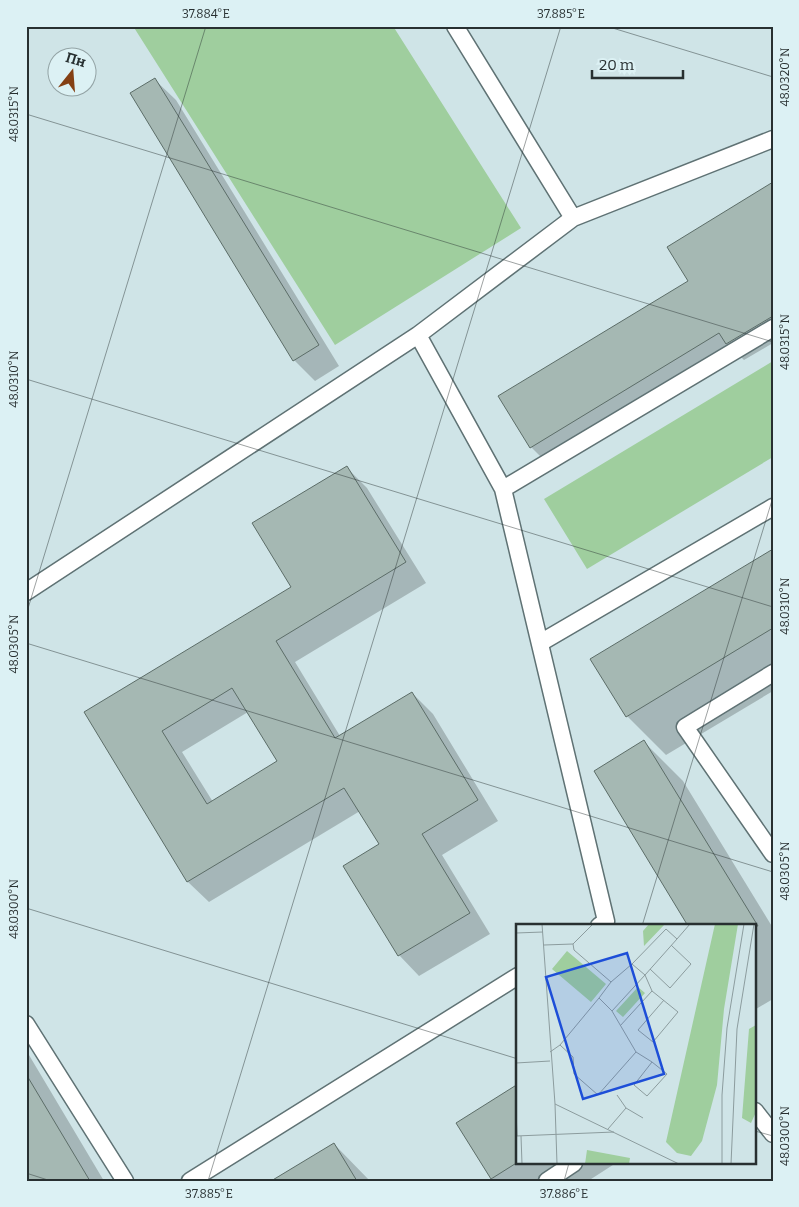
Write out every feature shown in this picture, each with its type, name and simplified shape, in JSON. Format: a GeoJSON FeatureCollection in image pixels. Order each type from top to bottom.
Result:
{"type":"FeatureCollection","features":[{"type":"Feature","properties":{"kind":"lane"},"geometry":{"type":"LineString","coordinates":[[455,26],[573,218]]}},
{"type":"Feature","properties":{"kind":"lane"},"geometry":{"type":"LineString","coordinates":[[26,592],[418,335],[573,218],[773,139]]}},
{"type":"Feature","properties":{"kind":"lane"},"geometry":{"type":"LineString","coordinates":[[503,489],[773,328]]}},
{"type":"Feature","properties":{"kind":"lane"},"geometry":{"type":"LineString","coordinates":[[418,335],[503,489],[605,924]]}},
{"type":"Feature","properties":{"kind":"lane"},"geometry":{"type":"LineString","coordinates":[[540,643],[773,507]]}},
{"type":"Feature","properties":{"kind":"lane"},"geometry":{"type":"LineString","coordinates":[[773,673],[685,727],[773,854]]}},
{"type":"Feature","properties":{"kind":"lane"},"geometry":{"type":"LineString","coordinates":[[190,1181],[516,977]]}},
{"type":"Feature","properties":{"kind":"lane"},"geometry":{"type":"LineString","coordinates":[[26,1024],[125,1181]]}},
{"type":"Feature","properties":{"kind":"lane"},"geometry":{"type":"LineString","coordinates":[[756,1112],[773,1134]]}},
{"type":"Feature","properties":{"kind":"lane"},"geometry":{"type":"LineString","coordinates":[[547,1181],[572,1164]]}},
{"type":"Feature","properties":{"kind":"green space"},"geometry":{"type":"Polygon","coordinates":[[[133,26],[393,26],[521,228],[335,345],[133,26]]]}},
{"type":"Feature","properties":{"kind":"green space"},"geometry":{"type":"Polygon","coordinates":[[[773,361],[773,457],[587,569],[544,499],[773,361]]]}},
{"type":"Feature","properties":{"kind":"building"},"geometry":{"type":"Polygon","coordinates":[[[155,78],[319,345],[293,361],[130,93],[155,78]]]}},
{"type":"Feature","properties":{"kind":"building"},"geometry":{"type":"Polygon","coordinates":[[[773,182],[773,316],[726,344],[719,333],[530,448],[498,396],[688,281],[667,247],[773,182]]]}},
{"type":"Feature","properties":{"kind":"building"},"geometry":{"type":"Polygon","coordinates":[[[347,466],[406,562],[276,641],[335,738],[412,692],[478,800],[422,834],[470,913],[398,956],[343,866],[379,844],[344,788],[187,882],[84,712],[291,587],[252,523],[347,466]],[[232,688],[162,731],[207,804],[277,761],[232,688]]]}},
{"type":"Feature","properties":{"kind":"building"},"geometry":{"type":"Polygon","coordinates":[[[773,549],[773,628],[626,717],[590,659],[773,549]]]}},
{"type":"Feature","properties":{"kind":"building"},"geometry":{"type":"Polygon","coordinates":[[[644,740],[758,926],[756,924],[687,924],[594,771],[644,740]]]}},
{"type":"Feature","properties":{"kind":"building"},"geometry":{"type":"Polygon","coordinates":[[[26,1074],[90,1181],[26,1181],[26,1074]]]}},
{"type":"Feature","properties":{"kind":"building"},"geometry":{"type":"Polygon","coordinates":[[[516,1085],[516,1163],[491,1179],[456,1123],[516,1085]]]}},
{"type":"Feature","properties":{"kind":"building"},"geometry":{"type":"Polygon","coordinates":[[[334,1143],[357,1181],[271,1181],[334,1143]]]}}]}
